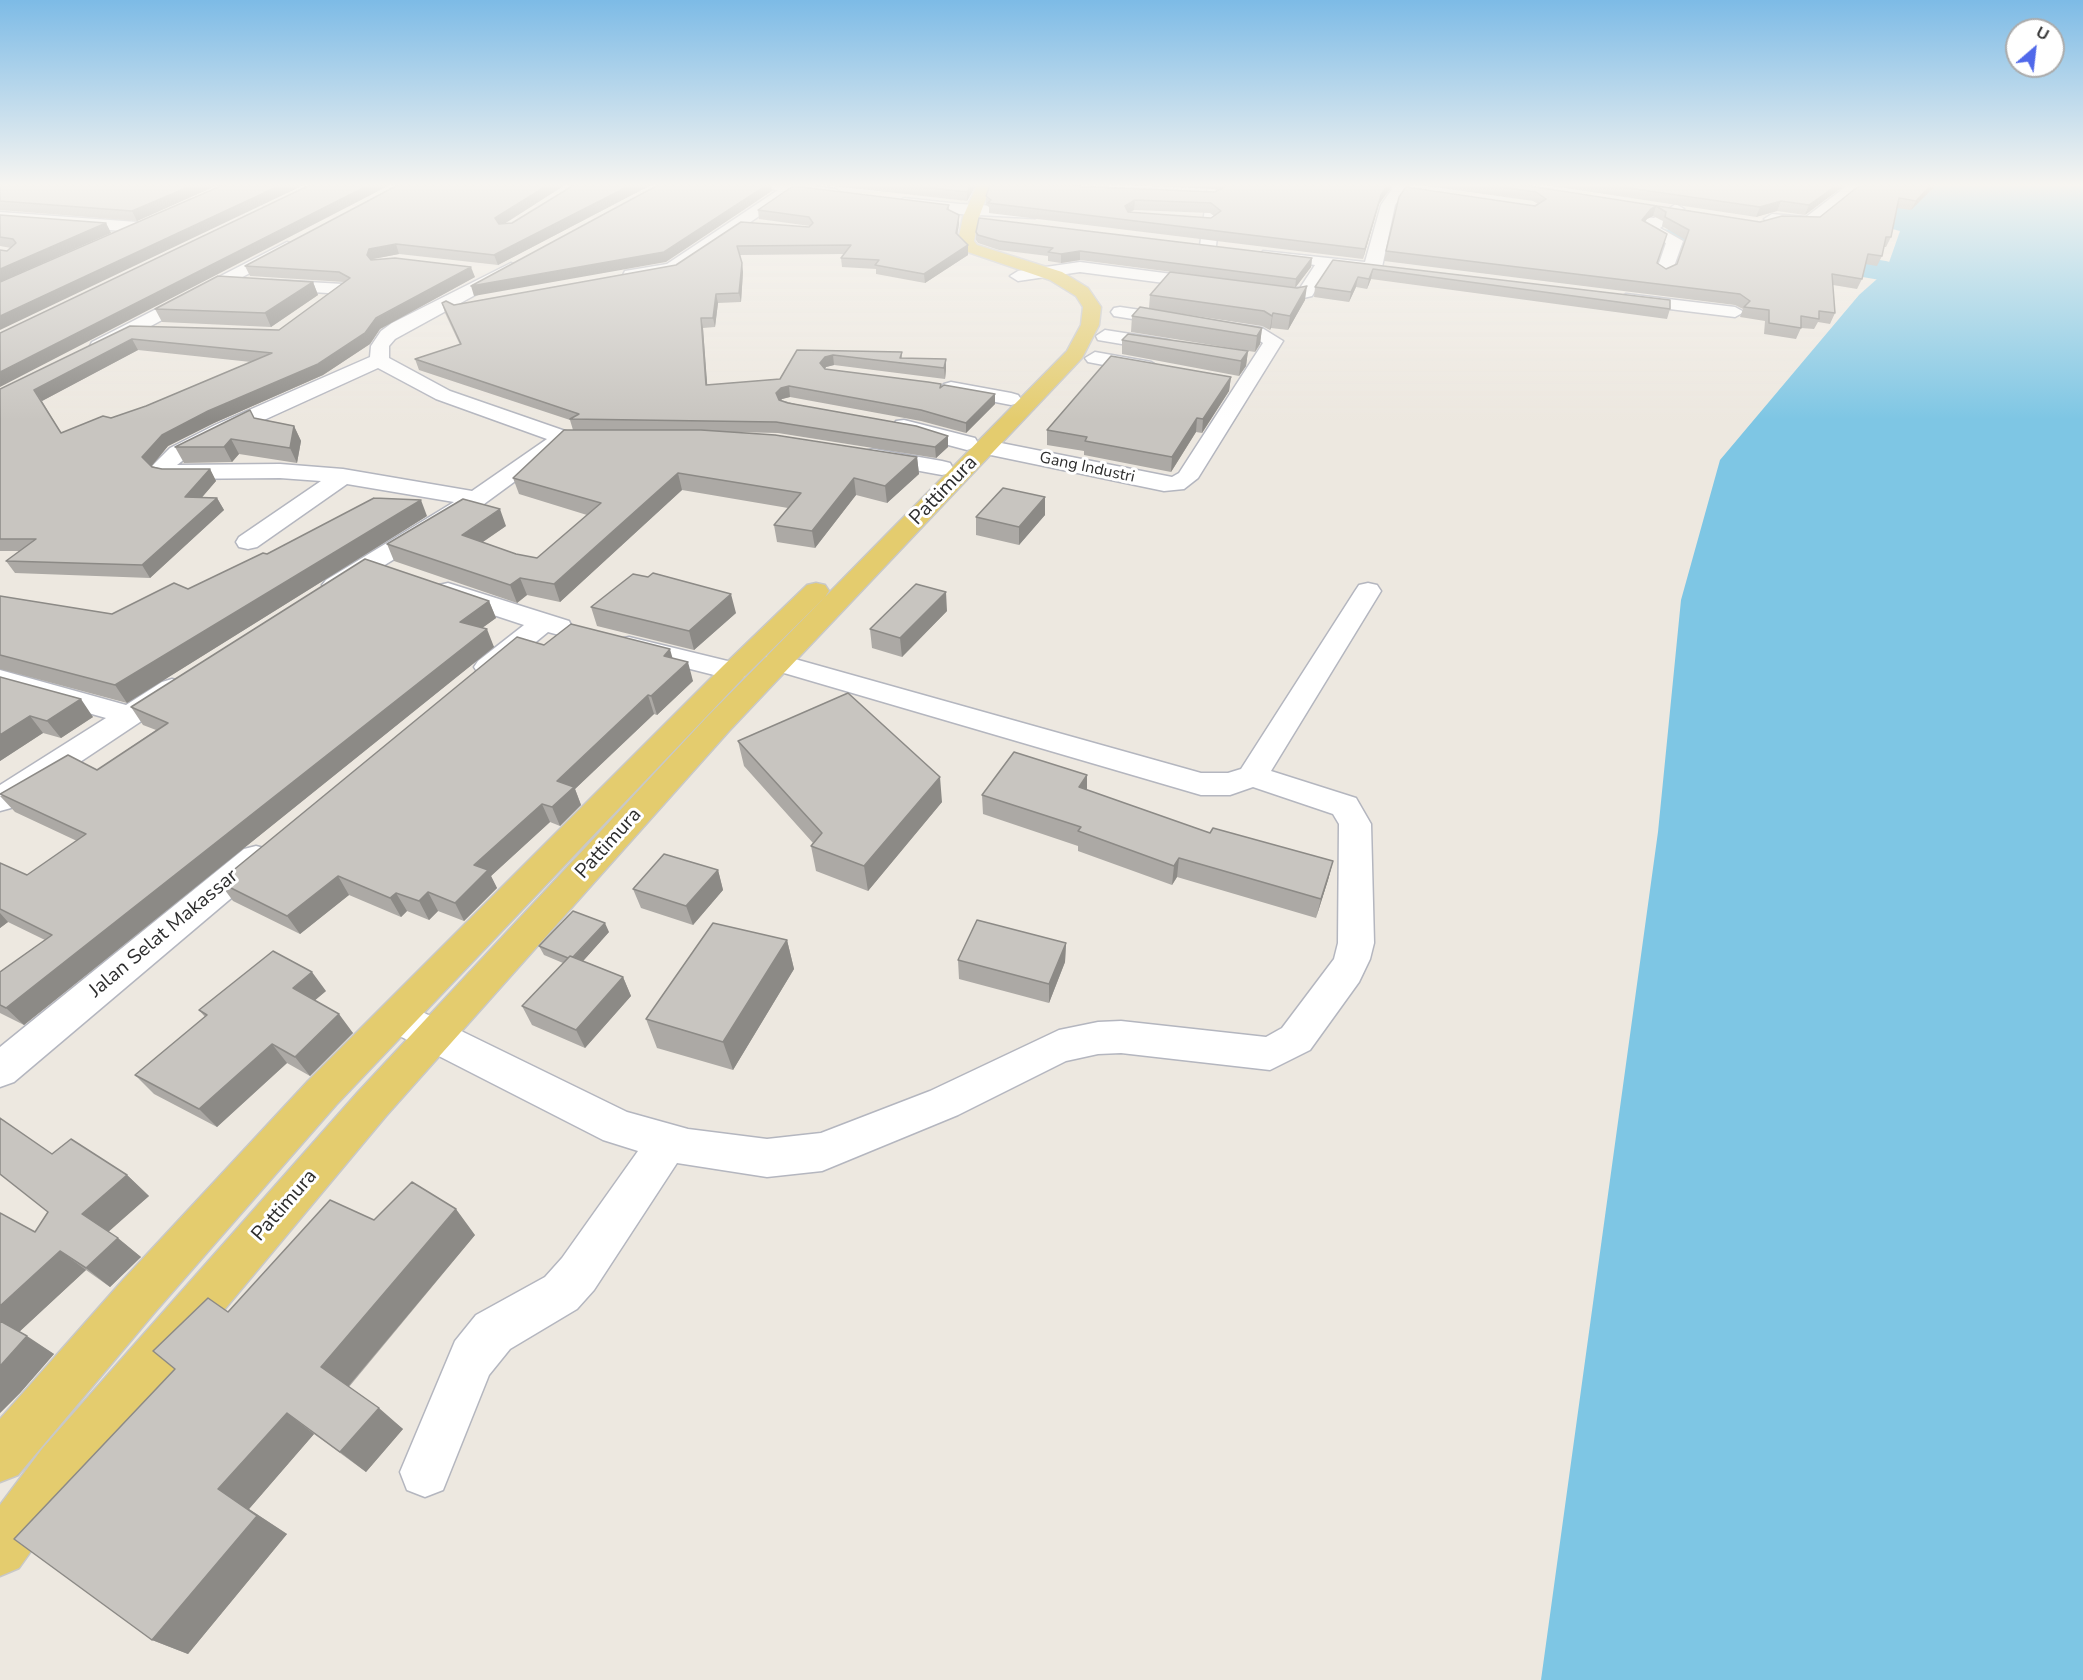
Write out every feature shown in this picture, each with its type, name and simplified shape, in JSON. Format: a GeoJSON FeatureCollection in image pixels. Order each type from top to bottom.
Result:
{"type":"FeatureCollection","features":[{"type":"Feature","properties":{"kind":"main road","name":"Pattimura"},"geometry":{"type":"LineString","coordinates":[[0,1549],[60,1467],[416,1025],[574,835],[734,671],[942,468],[987,435],[1011,399],[1056,352],[1070,334],[1072,310],[1064,298],[1011,263]]}},
{"type":"Feature","properties":{"kind":"main road","name":"Pattimura"},"geometry":{"type":"LineString","coordinates":[[0,1457],[322,1093],[416,1025],[608,845],[987,435],[1075,354],[1090,325],[1092,307],[1082,292],[1067,281],[1030,274]]}},
{"type":"Feature","properties":{"kind":"main road"},"geometry":{"type":"LineString","coordinates":[[574,835],[608,845]]}},
{"type":"Feature","properties":{"kind":"street"},"geometry":{"type":"LineString","coordinates":[[82,355],[256,263]]}},
{"type":"Feature","properties":{"kind":"street"},"geometry":{"type":"LineString","coordinates":[[379,360],[380,346],[388,335],[520,263]]}},
{"type":"Feature","properties":{"kind":"street"},"geometry":{"type":"LineString","coordinates":[[615,278],[672,268],[679,263]]}},
{"type":"Feature","properties":{"kind":"street"},"geometry":{"type":"LineString","coordinates":[[1030,274],[1080,267],[1236,288],[1301,294],[1306,292],[1324,263]]}},
{"type":"Feature","properties":{"kind":"street"},"geometry":{"type":"LineString","coordinates":[[1344,263],[1395,270]]}},
{"type":"Feature","properties":{"kind":"street"},"geometry":{"type":"LineString","coordinates":[[1664,272],[1667,263]]}},
{"type":"Feature","properties":{"kind":"street"},"geometry":{"type":"LineString","coordinates":[[468,269],[502,273]]}},
{"type":"Feature","properties":{"kind":"street"},"geometry":{"type":"LineString","coordinates":[[219,282],[343,289],[320,307]]}},
{"type":"Feature","properties":{"kind":"street"},"geometry":{"type":"LineString","coordinates":[[1606,296],[1735,312]]}},
{"type":"Feature","properties":{"kind":"street"},"geometry":{"type":"LineString","coordinates":[[423,314],[480,303]]}},
{"type":"Feature","properties":{"kind":"street"},"geometry":{"type":"LineString","coordinates":[[1120,312],[1267,336],[1274,342],[1244,385],[1221,381]]}},
{"type":"Feature","properties":{"kind":"street"},"geometry":{"type":"LineString","coordinates":[[134,329],[170,331]]}},
{"type":"Feature","properties":{"kind":"street"},"geometry":{"type":"LineString","coordinates":[[1105,336],[1183,348]]}},
{"type":"Feature","properties":{"kind":"street"},"geometry":{"type":"LineString","coordinates":[[1238,357],[1260,360]]}},
{"type":"Feature","properties":{"kind":"street"},"geometry":{"type":"LineString","coordinates":[[1095,358],[1175,373]]}},
{"type":"Feature","properties":{"kind":"street"},"geometry":{"type":"LineString","coordinates":[[379,360],[442,395],[563,438],[587,438]]}},
{"type":"Feature","properties":{"kind":"street"},"geometry":{"type":"LineString","coordinates":[[379,360],[223,430],[178,453],[162,467],[169,471],[268,471],[343,476],[476,499]]}},
{"type":"Feature","properties":{"kind":"street"},"geometry":{"type":"LineString","coordinates":[[929,384],[1011,399]]}},
{"type":"Feature","properties":{"kind":"street","name":"Gang Industri"},"geometry":{"type":"LineString","coordinates":[[879,421],[987,435],[1164,484],[1176,484],[1187,478],[1244,385]]}},
{"type":"Feature","properties":{"kind":"street"},"geometry":{"type":"LineString","coordinates":[[315,598],[476,499],[563,438]]}},
{"type":"Feature","properties":{"kind":"street"},"geometry":{"type":"LineString","coordinates":[[856,453],[942,468]]}},
{"type":"Feature","properties":{"kind":"street"},"geometry":{"type":"LineString","coordinates":[[248,542],[343,476]]}},
{"type":"Feature","properties":{"kind":"street"},"geometry":{"type":"LineString","coordinates":[[370,564],[543,623],[734,671]]}},
{"type":"Feature","properties":{"kind":"street"},"geometry":{"type":"LineString","coordinates":[[1252,776],[1368,591]]}},
{"type":"Feature","properties":{"kind":"street"},"geometry":{"type":"LineString","coordinates":[[467,684],[543,623]]}},
{"type":"Feature","properties":{"kind":"street"},"geometry":{"type":"LineString","coordinates":[[416,1025],[502,1071],[618,1127],[687,1149],[767,1158],[822,1152],[944,1103],[1059,1046],[1098,1038],[1142,1039],[1270,1054],[1296,1039],[1346,972],[1356,943],[1355,824],[1345,806],[1252,776],[1230,784],[1201,784],[777,662]]}},
{"type":"Feature","properties":{"kind":"street"},"geometry":{"type":"LineString","coordinates":[[0,800],[189,678]]}},
{"type":"Feature","properties":{"kind":"street"},"geometry":{"type":"LineString","coordinates":[[0,679],[130,715]]}},
{"type":"Feature","properties":{"kind":"street","name":"Jalan Selat Makassar"},"geometry":{"type":"LineString","coordinates":[[0,1070],[284,835]]}},
{"type":"Feature","properties":{"kind":"street"},"geometry":{"type":"LineString","coordinates":[[425,1473],[464,1372],[472,1358],[493,1332],[561,1293],[578,1274],[668,1142]]}},
{"type":"Feature","properties":{"kind":"water"},"geometry":{"type":"Polygon","coordinates":[[[1889,263],[2083,263],[2083,1680],[1541,1680],[1658,832],[1681,600],[1720,460],[1859,295],[1886,271],[1889,263]]]}},
{"type":"Feature","properties":{"kind":"building"},"geometry":{"type":"Polygon","coordinates":[[[0,263],[13,263],[0,269],[0,263]]]}},
{"type":"Feature","properties":{"kind":"building"},"geometry":{"type":"Polygon","coordinates":[[[43,263],[113,263],[0,316],[0,282],[43,263]]]}},
{"type":"Feature","properties":{"kind":"building"},"geometry":{"type":"Polygon","coordinates":[[[146,263],[214,263],[0,372],[0,333],[146,263]]]}},
{"type":"Feature","properties":{"kind":"building"},"geometry":{"type":"Polygon","coordinates":[[[250,263],[441,263],[471,267],[376,318],[365,333],[318,364],[208,411],[162,435],[142,457],[152,467],[162,469],[210,469],[185,497],[217,498],[142,565],[6,561],[36,539],[0,539],[0,389],[130,326],[279,330],[350,278],[339,272],[245,266],[250,263]],[[132,339],[34,390],[61,433],[103,416],[111,418],[146,406],[272,353],[132,339]]]}},
{"type":"Feature","properties":{"kind":"building"},"geometry":{"type":"Polygon","coordinates":[[[513,263],[599,263],[471,286],[513,263]]]}},
{"type":"Feature","properties":{"kind":"building"},"geometry":{"type":"Polygon","coordinates":[[[742,263],[739,293],[716,294],[713,318],[701,318],[706,385],[780,379],[797,350],[902,352],[900,358],[946,359],[944,368],[833,355],[825,357],[820,363],[825,369],[928,382],[941,384],[940,388],[944,385],[995,394],[966,423],[921,410],[789,386],[781,388],[776,393],[779,400],[788,403],[916,426],[948,436],[935,447],[776,422],[570,419],[579,414],[415,359],[461,344],[442,303],[446,301],[454,305],[676,265],[742,263]]]}},
{"type":"Feature","properties":{"kind":"building"},"geometry":{"type":"Polygon","coordinates":[[[876,263],[940,263],[924,274],[875,265],[876,263]]]}},
{"type":"Feature","properties":{"kind":"building"},"geometry":{"type":"Polygon","coordinates":[[[1176,263],[1308,263],[1296,279],[1176,263]]]}},
{"type":"Feature","properties":{"kind":"building"},"geometry":{"type":"Polygon","coordinates":[[[1331,263],[1362,263],[1670,300],[1670,309],[1373,269],[1369,279],[1358,277],[1351,292],[1315,287],[1331,263]]]}},
{"type":"Feature","properties":{"kind":"building"},"geometry":{"type":"Polygon","coordinates":[[[1488,263],[1658,263],[1666,269],[1677,263],[1866,263],[1862,279],[1832,274],[1835,313],[1819,311],[1819,319],[1801,316],[1801,328],[1769,323],[1769,310],[1744,307],[1750,301],[1740,294],[1488,263]]]}},
{"type":"Feature","properties":{"kind":"building"},"geometry":{"type":"Polygon","coordinates":[[[1170,272],[1297,288],[1307,286],[1290,316],[1273,313],[1272,316],[1264,311],[1150,295],[1170,272]]]}},
{"type":"Feature","properties":{"kind":"building"},"geometry":{"type":"Polygon","coordinates":[[[218,276],[313,282],[265,313],[155,309],[218,276]]]}},
{"type":"Feature","properties":{"kind":"building"},"geometry":{"type":"Polygon","coordinates":[[[1140,307],[1262,328],[1257,336],[1132,316],[1140,307]]]}},
{"type":"Feature","properties":{"kind":"building"},"geometry":{"type":"Polygon","coordinates":[[[1128,334],[1248,351],[1241,361],[1122,340],[1128,334]]]}},
{"type":"Feature","properties":{"kind":"building"},"geometry":{"type":"Polygon","coordinates":[[[1111,356],[1231,377],[1203,419],[1197,418],[1172,457],[1085,441],[1087,437],[1047,430],[1111,356]]]}},
{"type":"Feature","properties":{"kind":"building"},"geometry":{"type":"Polygon","coordinates":[[[250,410],[254,418],[294,426],[290,448],[231,439],[224,447],[175,447],[250,410]]]}},
{"type":"Feature","properties":{"kind":"building"},"geometry":{"type":"Polygon","coordinates":[[[564,430],[701,430],[775,435],[917,457],[885,486],[854,478],[812,531],[774,525],[801,493],[678,473],[554,584],[520,578],[510,585],[387,544],[463,499],[500,509],[462,535],[516,554],[537,558],[601,503],[513,478],[564,430]]]}},
{"type":"Feature","properties":{"kind":"building"},"geometry":{"type":"Polygon","coordinates":[[[1003,488],[1045,497],[1019,527],[976,517],[1003,488]]]}},
{"type":"Feature","properties":{"kind":"building"},"geometry":{"type":"Polygon","coordinates":[[[374,498],[421,500],[115,685],[0,655],[0,596],[112,614],[174,583],[188,589],[263,553],[267,554],[374,498]]]}},
{"type":"Feature","properties":{"kind":"building"},"geometry":{"type":"Polygon","coordinates":[[[365,559],[489,601],[460,622],[487,629],[6,1008],[0,1005],[0,972],[52,935],[0,909],[0,863],[27,875],[86,834],[0,794],[68,755],[97,770],[168,723],[131,707],[365,559]]]}},
{"type":"Feature","properties":{"kind":"building"},"geometry":{"type":"Polygon","coordinates":[[[653,573],[731,594],[689,631],[591,607],[633,574],[648,577],[653,573]]]}},
{"type":"Feature","properties":{"kind":"building"},"geometry":{"type":"Polygon","coordinates":[[[916,584],[946,592],[900,638],[870,629],[916,584]]]}},
{"type":"Feature","properties":{"kind":"building"},"geometry":{"type":"Polygon","coordinates":[[[571,624],[670,649],[664,656],[688,662],[651,696],[648,695],[557,781],[574,787],[552,807],[542,804],[474,865],[488,870],[455,903],[428,892],[419,901],[396,893],[390,898],[338,876],[287,916],[219,882],[517,637],[544,645],[571,624]]]}},
{"type":"Feature","properties":{"kind":"building"},"geometry":{"type":"Polygon","coordinates":[[[0,677],[81,699],[47,721],[30,716],[0,735],[0,677]]]}},
{"type":"Feature","properties":{"kind":"building"},"geometry":{"type":"Polygon","coordinates":[[[848,693],[940,777],[864,866],[811,846],[822,833],[738,741],[848,693]]]}},
{"type":"Feature","properties":{"kind":"building"},"geometry":{"type":"Polygon","coordinates":[[[1014,752],[1087,775],[1079,787],[1210,833],[1213,828],[1333,861],[1321,899],[1179,858],[1174,866],[1078,831],[1081,827],[982,795],[1014,752]]]}},
{"type":"Feature","properties":{"kind":"building"},"geometry":{"type":"Polygon","coordinates":[[[664,854],[718,870],[686,906],[633,889],[664,854]]]}},
{"type":"Feature","properties":{"kind":"building"},"geometry":{"type":"Polygon","coordinates":[[[573,911],[605,923],[573,957],[568,958],[539,946],[573,911]]]}},
{"type":"Feature","properties":{"kind":"building"},"geometry":{"type":"Polygon","coordinates":[[[977,920],[1066,943],[1049,984],[958,960],[977,920]]]}},
{"type":"Feature","properties":{"kind":"building"},"geometry":{"type":"Polygon","coordinates":[[[713,923],[787,940],[723,1042],[646,1019],[713,923]]]}},
{"type":"Feature","properties":{"kind":"building"},"geometry":{"type":"Polygon","coordinates":[[[273,951],[312,972],[293,988],[339,1014],[295,1057],[272,1044],[199,1109],[135,1075],[207,1015],[199,1010],[273,951]]]}},
{"type":"Feature","properties":{"kind":"building"},"geometry":{"type":"Polygon","coordinates":[[[570,956],[623,977],[576,1030],[522,1006],[570,956]]]}},
{"type":"Feature","properties":{"kind":"building"},"geometry":{"type":"Polygon","coordinates":[[[0,1118],[52,1154],[71,1139],[127,1175],[82,1214],[118,1238],[86,1268],[60,1251],[0,1306],[0,1213],[35,1232],[48,1212],[0,1174],[0,1118]]]}},
{"type":"Feature","properties":{"kind":"building"},"geometry":{"type":"Polygon","coordinates":[[[412,1182],[456,1209],[321,1367],[379,1408],[340,1452],[287,1413],[218,1489],[257,1516],[152,1640],[14,1539],[175,1369],[153,1351],[208,1298],[228,1312],[330,1200],[374,1220],[412,1182]]]}},
{"type":"Feature","properties":{"kind":"building"},"geometry":{"type":"Polygon","coordinates":[[[0,1321],[27,1336],[0,1366],[0,1321]]]}},
{"type":"Feature","properties":{"kind":"waterway"},"geometry":{"type":"LineString","coordinates":[[1840,263],[1886,271]]}}]}
